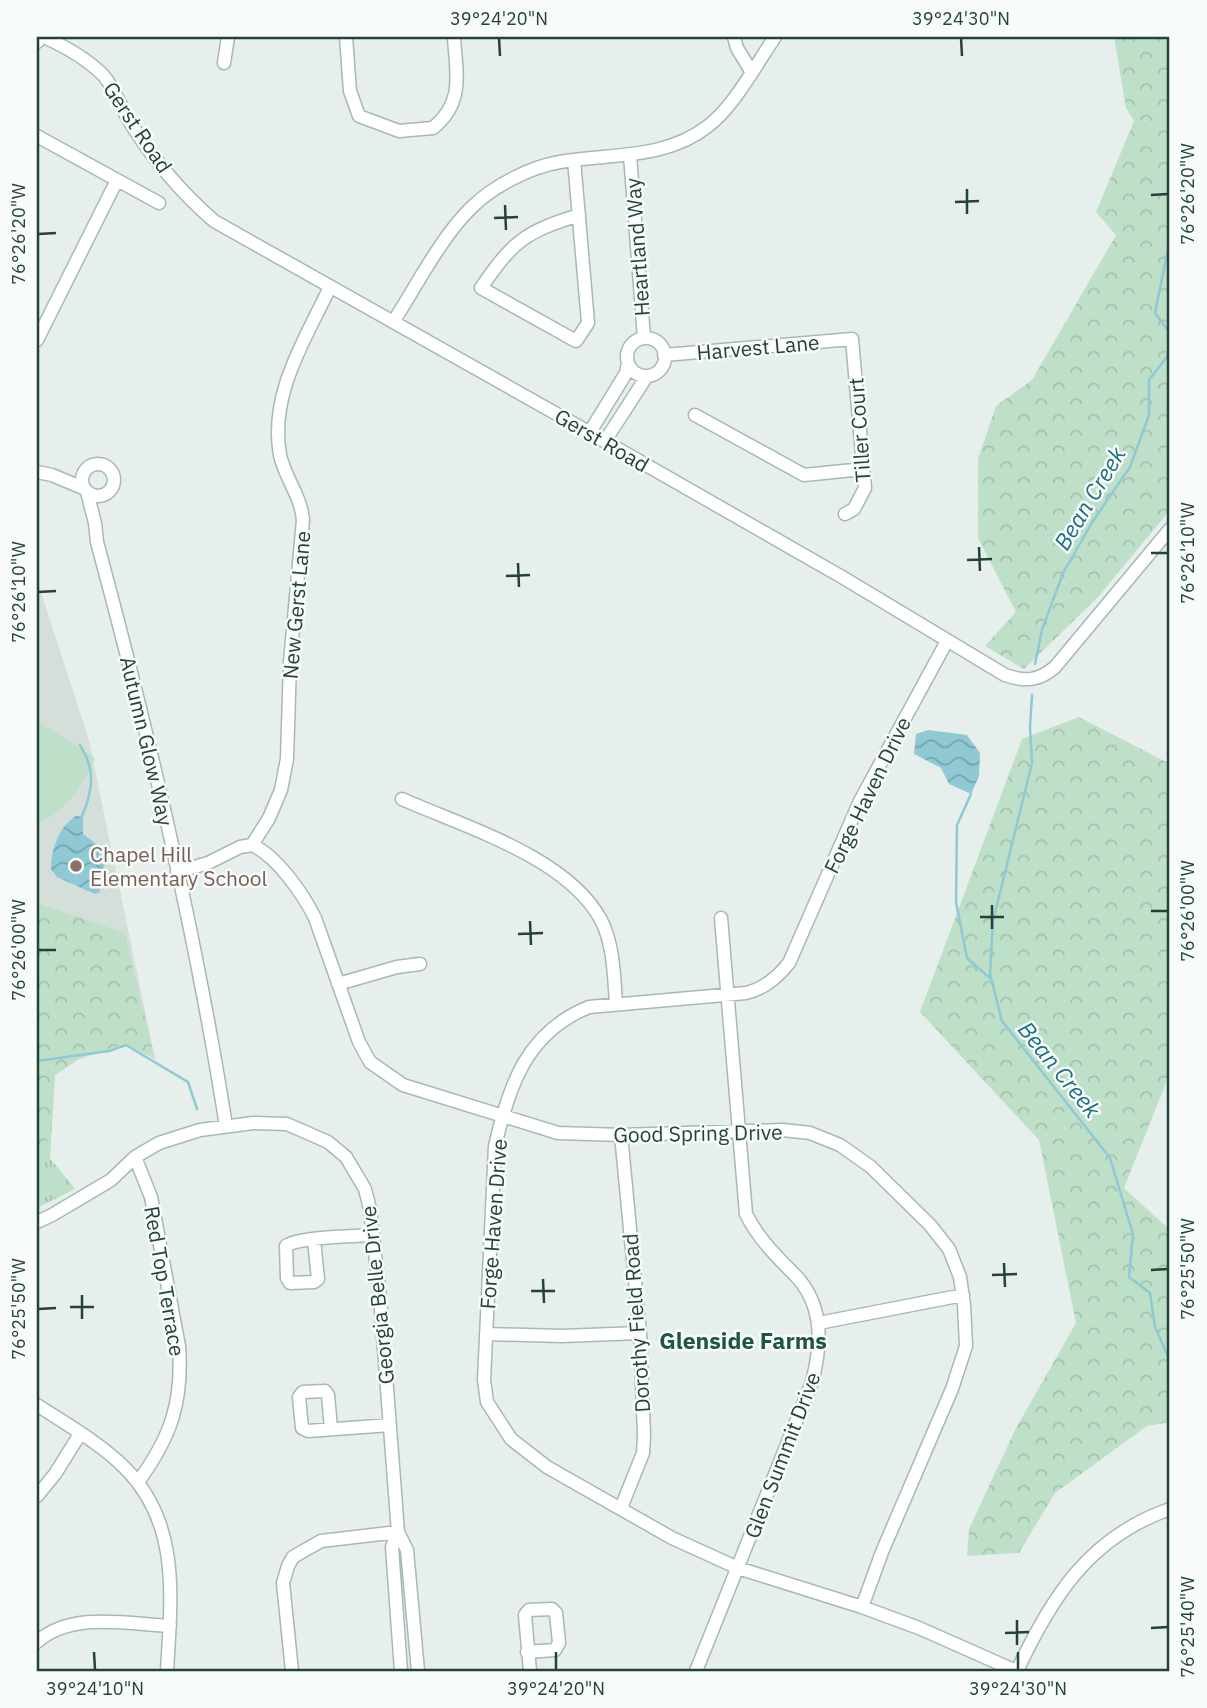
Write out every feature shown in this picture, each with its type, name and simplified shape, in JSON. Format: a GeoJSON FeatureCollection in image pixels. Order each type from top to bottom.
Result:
{"type":"FeatureCollection","features":[{"type":"Feature","properties":{"kind":"street","name":"Gerst Road"},"geometry":{"type":"LineString","coordinates":[[44,37],[69,50],[106,78],[131,125],[197,207],[214,221],[590,432],[842,577],[1005,675],[1026,680],[1045,675],[1067,655],[1170,529]]}},
{"type":"Feature","properties":{"kind":"street"},"geometry":{"type":"LineString","coordinates":[[224,63],[228,37]]}},
{"type":"Feature","properties":{"kind":"street"},"geometry":{"type":"LineString","coordinates":[[346,37],[350,91],[359,116],[399,131],[433,128],[452,108],[458,91],[454,37]]}},
{"type":"Feature","properties":{"kind":"street"},"geometry":{"type":"LineString","coordinates":[[734,37],[737,48],[751,71]]}},
{"type":"Feature","properties":{"kind":"street"},"geometry":{"type":"LineString","coordinates":[[393,322],[450,234],[471,208],[515,178],[547,166],[574,160],[660,150],[683,142],[709,126],[723,111],[775,37]]}},
{"type":"Feature","properties":{"kind":"street"},"geometry":{"type":"LineString","coordinates":[[37,136],[159,203]]}},
{"type":"Feature","properties":{"kind":"street","name":"Heartland Way"},"geometry":{"type":"LineString","coordinates":[[630,155],[644,338]]}},
{"type":"Feature","properties":{"kind":"street"},"geometry":{"type":"LineString","coordinates":[[574,160],[579,215],[588,323],[576,341],[481,288],[496,266],[522,238],[542,226],[579,215]]}},
{"type":"Feature","properties":{"kind":"street"},"geometry":{"type":"LineString","coordinates":[[37,340],[117,180]]}},
{"type":"Feature","properties":{"kind":"street","name":"New Gerst Lane"},"geometry":{"type":"LineString","coordinates":[[252,845],[277,800],[287,759],[290,662],[303,520],[299,500],[286,475],[280,452],[281,403],[290,370],[330,287]]}},
{"type":"Feature","properties":{"kind":"street","name":"Heartland Way"},"geometry":{"type":"LineString","coordinates":[[590,432],[626,373],[631,345],[644,338],[654,340],[664,355]]}},
{"type":"Feature","properties":{"kind":"street","name":"Harvest Lane"},"geometry":{"type":"LineString","coordinates":[[664,355],[852,339]]}},
{"type":"Feature","properties":{"kind":"street","name":"Tiller Court"},"geometry":{"type":"LineString","coordinates":[[845,514],[854,509],[865,488],[852,339]]}},
{"type":"Feature","properties":{"kind":"street"},"geometry":{"type":"LineString","coordinates":[[628,363],[635,373],[647,376],[662,367],[664,355]]}},
{"type":"Feature","properties":{"kind":"street"},"geometry":{"type":"LineString","coordinates":[[605,441],[647,376]]}},
{"type":"Feature","properties":{"kind":"street"},"geometry":{"type":"LineString","coordinates":[[695,415],[804,475],[863,469]]}},
{"type":"Feature","properties":{"kind":"street"},"geometry":{"type":"LineString","coordinates":[[37,472],[52,475],[95,496],[104,495],[113,484],[110,470],[97,464],[84,471],[52,475]]}},
{"type":"Feature","properties":{"kind":"street"},"geometry":{"type":"LineString","coordinates":[[84,471],[82,479],[85,490]]}},
{"type":"Feature","properties":{"kind":"street","name":"Autumn Glow Way"},"geometry":{"type":"LineString","coordinates":[[85,490],[139,697],[212,1038],[226,1126]]}},
{"type":"Feature","properties":{"kind":"street","name":"Autumn Glow Way"},"geometry":{"type":"LineString","coordinates":[[95,523],[104,495]]}},
{"type":"Feature","properties":{"kind":"street","name":"Forge Haven Drive"},"geometry":{"type":"LineString","coordinates":[[947,641],[860,801],[789,963],[777,976],[757,991],[589,1007],[569,1015],[546,1032],[533,1047],[517,1076],[502,1116],[495,1146],[484,1380],[487,1402],[510,1439],[547,1467],[672,1538],[738,1568],[919,1628],[1017,1671]]}},
{"type":"Feature","properties":{"kind":"street"},"geometry":{"type":"LineString","coordinates":[[402,799],[520,851],[562,875],[586,898],[602,922],[609,944],[616,1004]]}},
{"type":"Feature","properties":{"kind":"street"},"geometry":{"type":"LineString","coordinates":[[177,872],[208,863],[240,847],[252,845]]}},
{"type":"Feature","properties":{"kind":"street","name":"Good Spring Drive"},"geometry":{"type":"LineString","coordinates":[[252,845],[271,856],[309,906],[321,931],[359,1042],[370,1062],[390,1078],[415,1090],[558,1133],[621,1135],[783,1130],[810,1133],[840,1145],[871,1167],[930,1225],[949,1249],[960,1277],[966,1346],[952,1389],[882,1552],[862,1607]]}},
{"type":"Feature","properties":{"kind":"street","name":"Glen Summit Drive"},"geometry":{"type":"LineString","coordinates":[[696,1671],[812,1382],[819,1356],[819,1322],[811,1297],[758,1236],[746,1214],[721,918]]}},
{"type":"Feature","properties":{"kind":"street"},"geometry":{"type":"LineString","coordinates":[[338,984],[397,967],[421,964]]}},
{"type":"Feature","properties":{"kind":"street","name":"Georgia Belle Drive"},"geometry":{"type":"LineString","coordinates":[[37,1222],[111,1181],[135,1157],[159,1143],[200,1130],[226,1126],[287,1124],[328,1142],[346,1157],[365,1189],[373,1235],[398,1532],[407,1550],[418,1671]]}},
{"type":"Feature","properties":{"kind":"street","name":"Dorothy Field Road"},"geometry":{"type":"LineString","coordinates":[[621,1135],[640,1333],[644,1414],[643,1452],[621,1508]]}},
{"type":"Feature","properties":{"kind":"street","name":"Red Top Terrace"},"geometry":{"type":"LineString","coordinates":[[135,1157],[151,1197],[179,1346],[181,1370],[171,1427],[159,1453],[138,1482]]}},
{"type":"Feature","properties":{"kind":"street"},"geometry":{"type":"LineString","coordinates":[[314,1240],[373,1235]]}},
{"type":"Feature","properties":{"kind":"street"},"geometry":{"type":"LineString","coordinates":[[819,1322],[963,1295]]}},
{"type":"Feature","properties":{"kind":"street"},"geometry":{"type":"LineString","coordinates":[[486,1334],[562,1336],[640,1333]]}},
{"type":"Feature","properties":{"kind":"street"},"geometry":{"type":"LineString","coordinates":[[37,1405],[123,1465],[138,1482],[154,1508],[171,1572],[167,1671]]}},
{"type":"Feature","properties":{"kind":"street"},"geometry":{"type":"LineString","coordinates":[[331,1429],[390,1426]]}},
{"type":"Feature","properties":{"kind":"street"},"geometry":{"type":"LineString","coordinates":[[37,1496],[55,1474],[80,1434]]}},
{"type":"Feature","properties":{"kind":"street"},"geometry":{"type":"LineString","coordinates":[[1017,1671],[1044,1616],[1072,1576],[1096,1552],[1119,1535],[1170,1509]]}},
{"type":"Feature","properties":{"kind":"street"},"geometry":{"type":"LineString","coordinates":[[292,1671],[283,1583],[293,1557],[321,1541],[398,1532]]}},
{"type":"Feature","properties":{"kind":"street","name":"Georgia Belle Drive"},"geometry":{"type":"LineString","coordinates":[[398,1532],[392,1547],[401,1671]]}},
{"type":"Feature","properties":{"kind":"street"},"geometry":{"type":"LineString","coordinates":[[37,1642],[58,1628],[70,1624],[89,1622],[170,1626]]}},
{"type":"Feature","properties":{"kind":"street"},"geometry":{"type":"LineString","coordinates":[[527,1652],[530,1671]]}},
{"type":"Feature","properties":{"kind":"shaded area","name":"Chapel Hill Elementary School"},"geometry":{"type":"Polygon","coordinates":[[[37,580],[88,737],[155,1059],[37,996],[37,580]]]}},
{"type":"Feature","properties":{"kind":"green space"},"geometry":{"type":"Polygon","coordinates":[[[1114,37],[1170,37],[1170,510],[1099,596],[1024,669],[985,646],[1016,612],[978,538],[978,459],[996,406],[1032,380],[1116,235],[1096,212],[1134,121],[1126,108],[1114,37]]]}},
{"type":"Feature","properties":{"kind":"green space"},"geometry":{"type":"Polygon","coordinates":[[[1079,717],[1170,764],[1170,1073],[1124,1188],[1170,1230],[1170,1422],[1147,1426],[1055,1493],[1019,1553],[967,1556],[969,1529],[1016,1428],[1076,1323],[1039,1140],[920,1012],[1022,739],[1079,717]]]}},
{"type":"Feature","properties":{"kind":"green space"},"geometry":{"type":"Polygon","coordinates":[[[37,721],[95,758],[85,779],[65,805],[37,824],[37,721]]]}},
{"type":"Feature","properties":{"kind":"green space"},"geometry":{"type":"Polygon","coordinates":[[[37,903],[125,933],[155,1059],[124,1044],[79,1059],[55,1075],[50,1139],[37,1145],[37,903]]]}},
{"type":"Feature","properties":{"kind":"green space"},"geometry":{"type":"Polygon","coordinates":[[[37,996],[125,1044],[79,1059],[55,1075],[50,1158],[75,1189],[37,1208],[37,996]]]}},
{"type":"Feature","properties":{"kind":"water"},"geometry":{"type":"Polygon","coordinates":[[[928,730],[967,735],[980,753],[979,776],[971,794],[949,784],[941,768],[914,754],[916,734],[928,730]]]}},
{"type":"Feature","properties":{"kind":"water"},"geometry":{"type":"Polygon","coordinates":[[[76,816],[83,817],[83,834],[95,843],[106,862],[99,880],[100,892],[95,894],[57,877],[51,869],[57,839],[65,826],[76,816]]]}},
{"type":"Feature","properties":{"kind":"waterway","name":"Bean Creek"},"geometry":{"type":"LineString","coordinates":[[1170,239],[1155,313],[1170,333]]}},
{"type":"Feature","properties":{"kind":"waterway","name":"Bean Creek"},"geometry":{"type":"LineString","coordinates":[[1035,664],[1042,630],[1063,573],[1093,521],[1130,467],[1149,415],[1149,380],[1170,353]]}},
{"type":"Feature","properties":{"kind":"waterway","name":"Bean Creek"},"geometry":{"type":"LineString","coordinates":[[1032,695],[1032,763],[993,921],[990,974],[1002,1021],[1110,1158],[1133,1234],[1129,1277],[1150,1293],[1155,1327],[1170,1361]]}},
{"type":"Feature","properties":{"kind":"waterway"},"geometry":{"type":"LineString","coordinates":[[80,745],[91,772],[89,797],[82,816]]}},
{"type":"Feature","properties":{"kind":"waterway"},"geometry":{"type":"LineString","coordinates":[[971,794],[957,825],[956,902],[967,958],[991,979]]}},
{"type":"Feature","properties":{"kind":"waterway"},"geometry":{"type":"LineString","coordinates":[[37,1061],[109,1051],[126,1045],[188,1082],[197,1109]]}},
{"type":"Feature","properties":{"kind":"place","name":"Chapel Hill Elementary School"},"geometry":{"type":"Point","coordinates":[76,866]}},
{"type":"Feature","properties":{"kind":"district","name":"Glenside Farms"},"geometry":{"type":"Point","coordinates":[743,1340]}}]}
